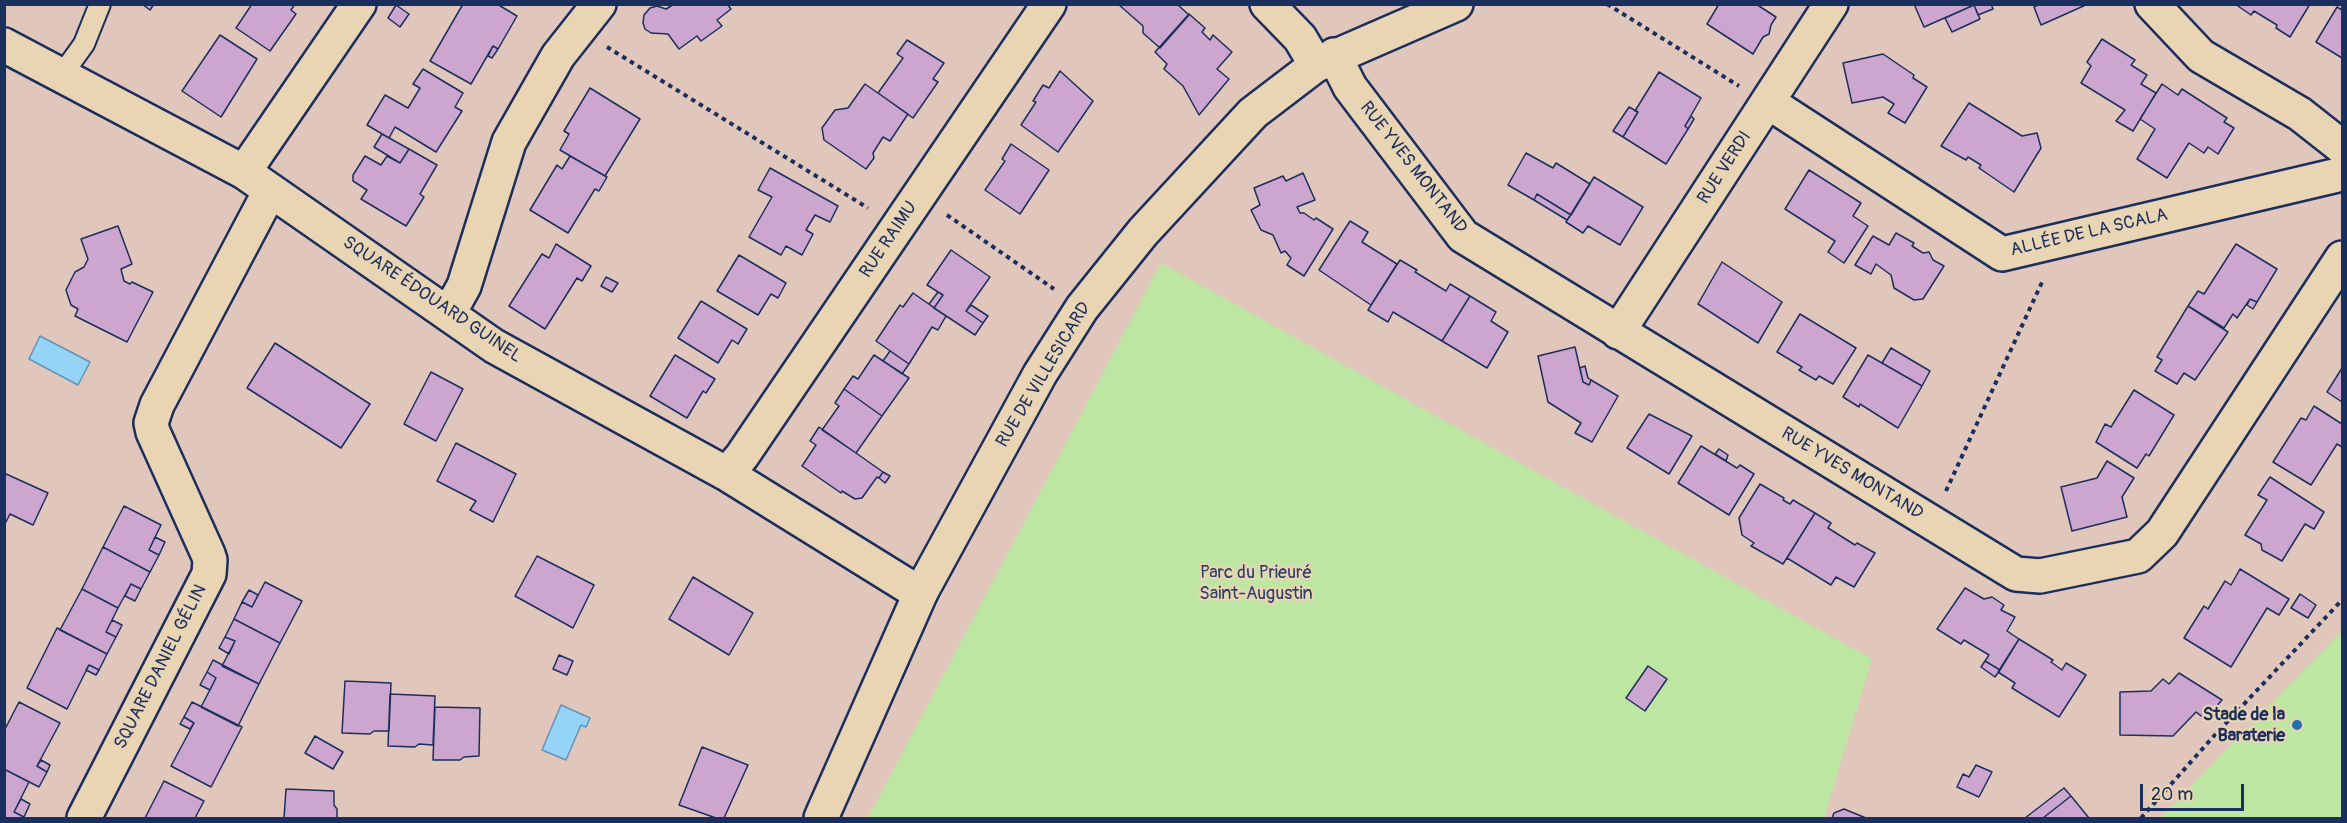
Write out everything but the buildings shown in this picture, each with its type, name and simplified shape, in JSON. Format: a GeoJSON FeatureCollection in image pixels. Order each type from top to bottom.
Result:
{"type":"FeatureCollection","features":[{"type":"Feature","properties":{"kind":"street"},"geometry":{"type":"LineString","coordinates":[[257,182],[359,4]]}},
{"type":"Feature","properties":{"kind":"street"},"geometry":{"type":"LineString","coordinates":[[449,313],[464,286],[509,142],[558,56],[599,4]]}},
{"type":"Feature","properties":{"kind":"street","name":"RUE RAIMU"},"geometry":{"type":"LineString","coordinates":[[727,474],[742,456],[1049,4]]}},
{"type":"Feature","properties":{"kind":"street","name":"RUE YVES MONTAND"},"geometry":{"type":"LineString","coordinates":[[1267,4],[1350,87],[1463,236],[2016,574],[2040,576],[2138,556],[2162,532],[2343,258]]}},
{"type":"Feature","properties":{"kind":"street","name":"RUE DE VILLESICARD"},"geometry":{"type":"LineString","coordinates":[[821,819],[921,592],[1040,374],[1082,308],[1143,232],[1253,113],[1325,60],[1456,4]]}},
{"type":"Feature","properties":{"kind":"street","name":"RUE VERDI"},"geometry":{"type":"LineString","coordinates":[[1618,332],[1754,95],[1831,4]]}},
{"type":"Feature","properties":{"kind":"street"},"geometry":{"type":"LineString","coordinates":[[2152,4],[2200,56],[2300,114],[2343,147]]}},
{"type":"Feature","properties":{"kind":"street","name":"SQUARE ÉDOUARD GUINEL"},"geometry":{"type":"LineString","coordinates":[[4,45],[257,182],[494,346],[727,474],[906,585],[921,592]]}},
{"type":"Feature","properties":{"kind":"street","name":"ALLÉE DE LA SCALA"},"geometry":{"type":"LineString","coordinates":[[1754,95],[2002,254],[2343,174]]}},
{"type":"Feature","properties":{"kind":"street","name":"SQUARE DANIEL GÉLIN"},"geometry":{"type":"LineString","coordinates":[[84,819],[209,574],[208,554],[151,423],[257,182]]}},
{"type":"Feature","properties":{"kind":"lane"},"geometry":{"type":"LineString","coordinates":[[62,76],[84,44],[100,4]]}},
{"type":"Feature","properties":{"kind":"path"},"geometry":{"type":"LineString","coordinates":[[1607,4],[1754,95]]}},
{"type":"Feature","properties":{"kind":"path"},"geometry":{"type":"LineString","coordinates":[[600,42],[874,212]]}},
{"type":"Feature","properties":{"kind":"path"},"geometry":{"type":"LineString","coordinates":[[943,213],[1061,293]]}},
{"type":"Feature","properties":{"kind":"path"},"geometry":{"type":"LineString","coordinates":[[1945,492],[2048,271]]}},
{"type":"Feature","properties":{"kind":"path"},"geometry":{"type":"LineString","coordinates":[[2141,819],[2213,736],[2343,600]]}},
{"type":"Feature","properties":{"kind":"green space","name":"Parc du Prieuré Saint-Augustin"},"geometry":{"type":"Polygon","coordinates":[[[1161,263],[1872,659],[1824,818],[868,818],[1161,263]]]}},
{"type":"Feature","properties":{"kind":"green space","name":"Stade de la Baraterie"},"geometry":{"type":"Polygon","coordinates":[[[2342,631],[2342,818],[2160,818],[2342,631]]]}},
{"type":"Feature","properties":{"kind":"water"},"geometry":{"type":"Polygon","coordinates":[[[40,336],[90,362],[78,385],[29,359],[40,336]]]}},
{"type":"Feature","properties":{"kind":"water"},"geometry":{"type":"Polygon","coordinates":[[[561,705],[590,718],[586,727],[581,725],[566,760],[542,750],[561,705]]]}},
{"type":"Feature","properties":{"kind":"place","name":"Stade de la Baraterie"},"geometry":{"type":"Point","coordinates":[2297,725]}}]}
